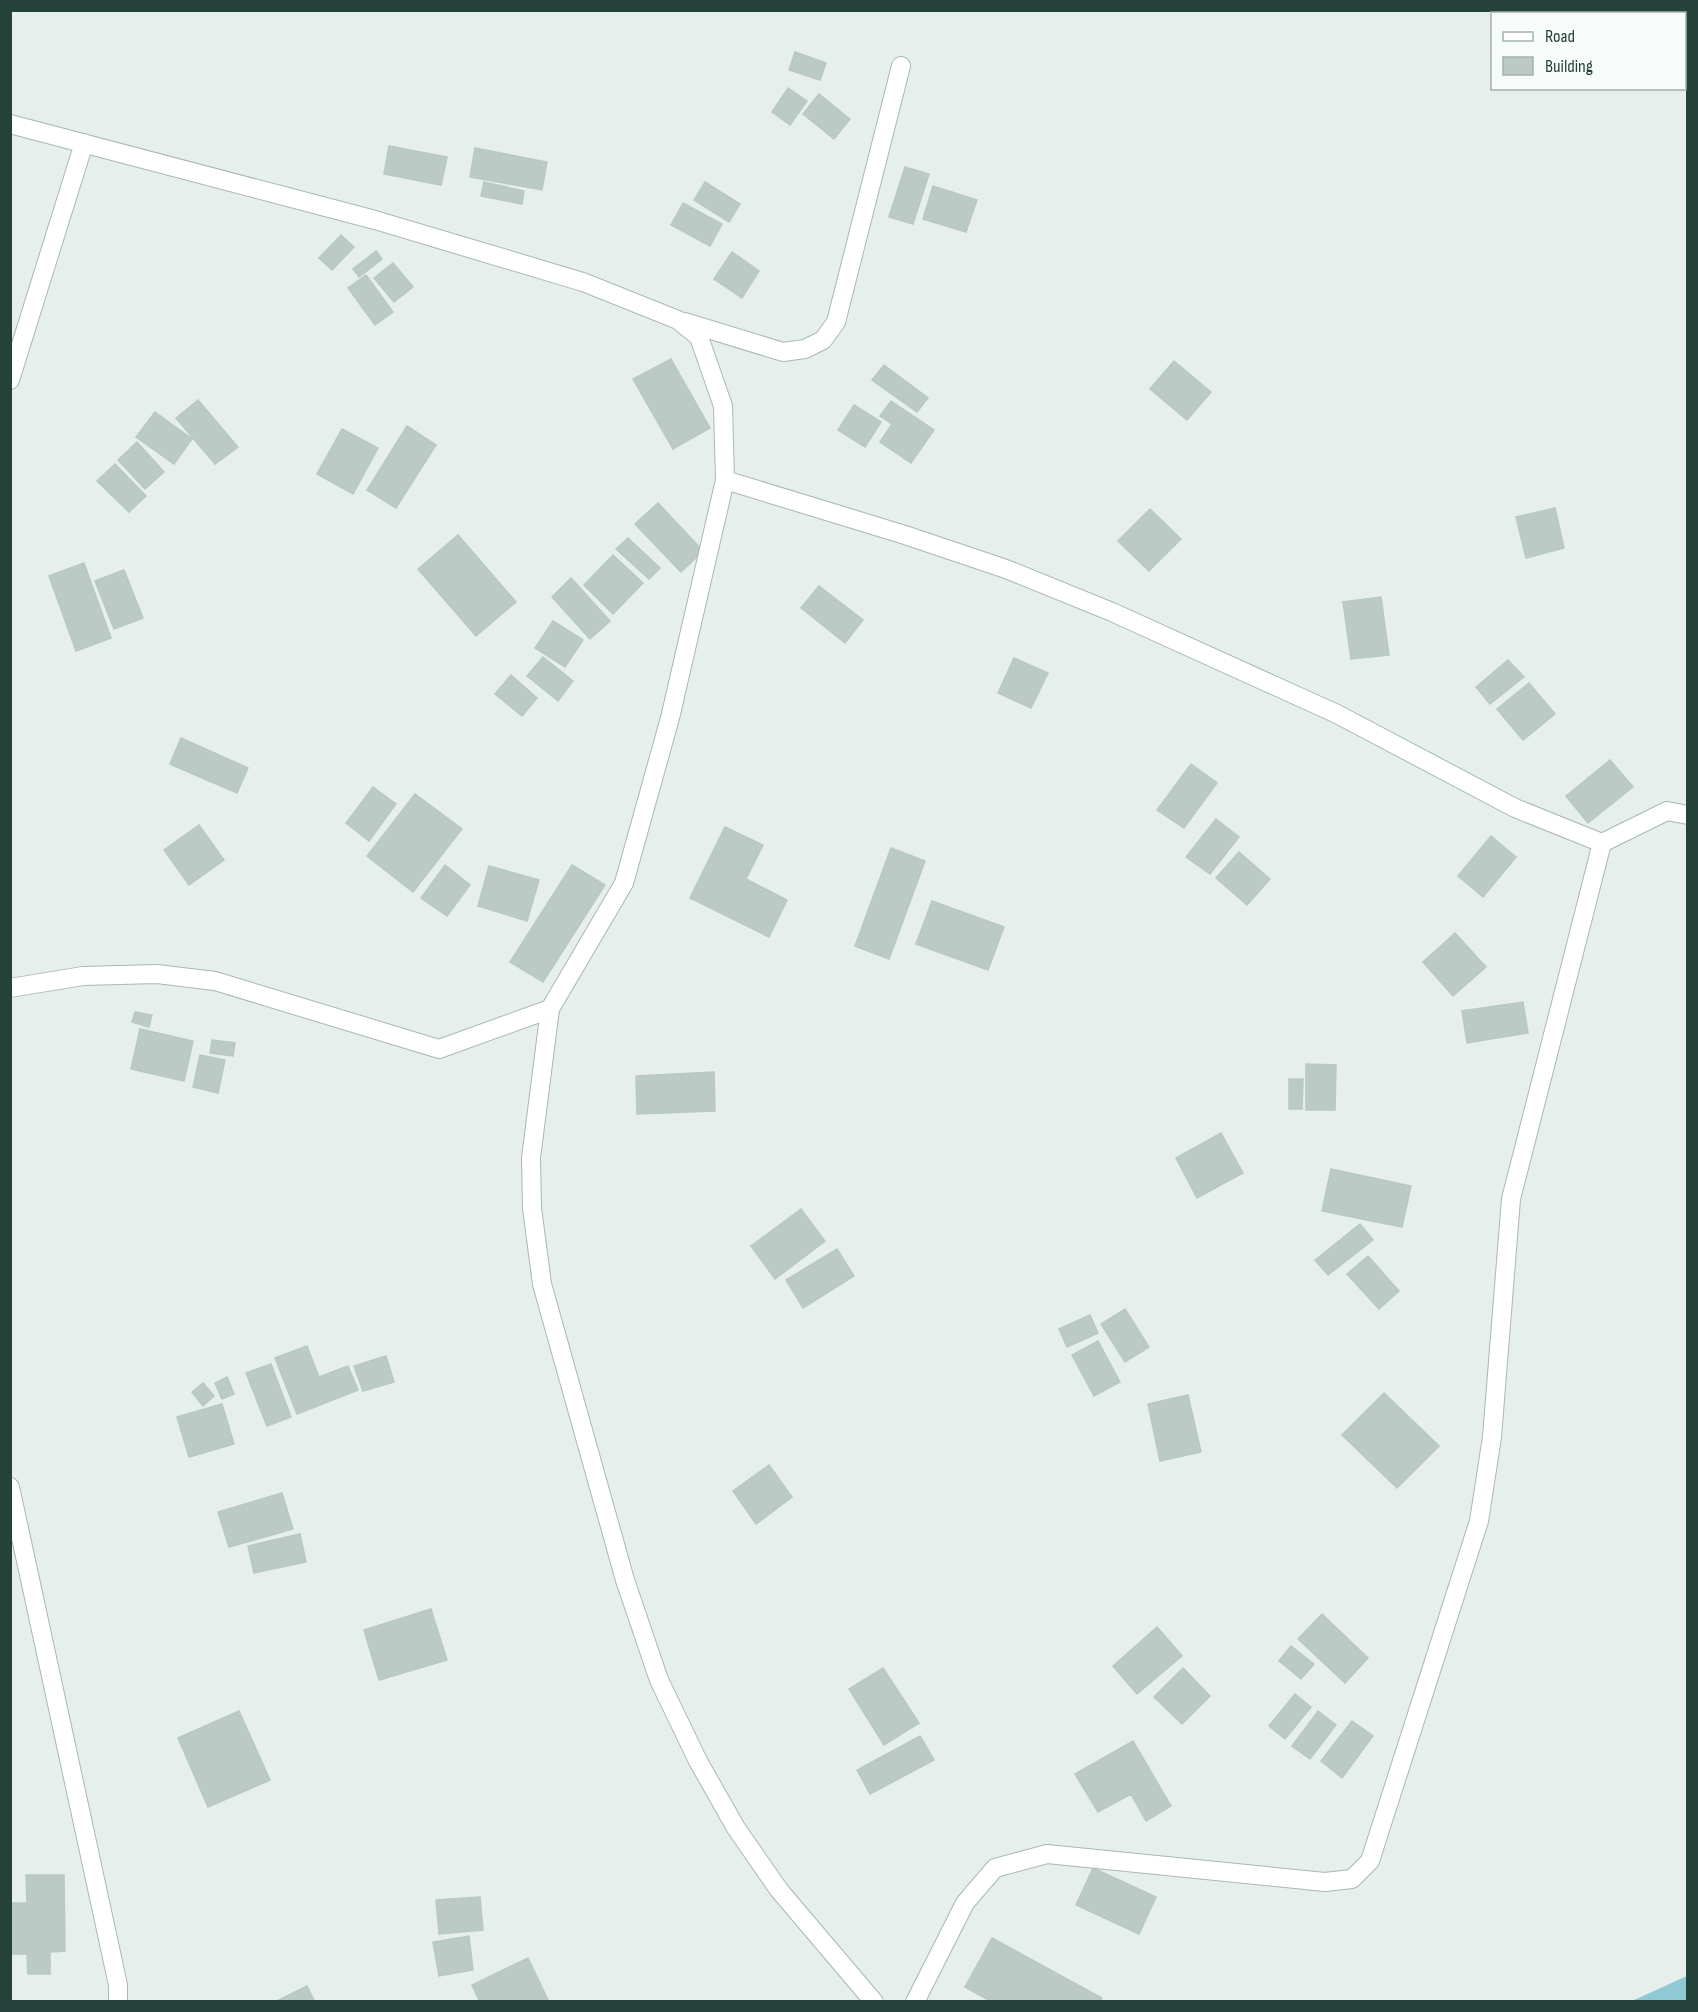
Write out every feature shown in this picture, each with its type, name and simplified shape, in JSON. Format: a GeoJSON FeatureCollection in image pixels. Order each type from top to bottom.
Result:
{"type":"FeatureCollection","features":[{"type":"Feature","properties":{"kind":"street"},"geometry":{"type":"LineString","coordinates":[[10,124],[375,220],[584,282],[678,320],[783,352],[805,349],[822,340],[836,322],[901,66]]}},
{"type":"Feature","properties":{"kind":"street"},"geometry":{"type":"LineString","coordinates":[[10,380],[84,143]]}},
{"type":"Feature","properties":{"kind":"street"},"geometry":{"type":"LineString","coordinates":[[678,320],[699,337],[723,406],[725,480],[670,718],[624,883],[550,1009],[531,1158],[532,1208],[542,1284],[625,1580],[659,1680],[698,1761],[736,1828],[779,1890],[874,2001]]}},
{"type":"Feature","properties":{"kind":"street"},"geometry":{"type":"LineString","coordinates":[[725,480],[905,535],[1006,569],[1112,612],[1337,714],[1515,808],[1602,843],[1667,812],[1688,815]]}},
{"type":"Feature","properties":{"kind":"street"},"geometry":{"type":"LineString","coordinates":[[915,2001],[965,1903],[995,1868],[1047,1854],[1325,1882],[1352,1880],[1370,1861],[1479,1521],[1492,1437],[1511,1199],[1602,843]]}},
{"type":"Feature","properties":{"kind":"street"},"geometry":{"type":"LineString","coordinates":[[10,988],[83,976],[157,974],[215,981],[439,1049],[550,1009]]}},
{"type":"Feature","properties":{"kind":"street"},"geometry":{"type":"LineString","coordinates":[[10,1487],[116,1974],[118,2001]]}},
{"type":"Feature","properties":{"kind":"water"},"geometry":{"type":"Polygon","coordinates":[[[1687,1976],[1687,2001],[1632,2001],[1687,1976]]]}},
{"type":"Feature","properties":{"kind":"building"},"geometry":{"type":"Polygon","coordinates":[[[795,52],[826,63],[820,80],[789,70],[795,52]]]}},
{"type":"Feature","properties":{"kind":"building"},"geometry":{"type":"Polygon","coordinates":[[[788,88],[807,101],[790,125],[772,112],[788,88]]]}},
{"type":"Feature","properties":{"kind":"building"},"geometry":{"type":"Polygon","coordinates":[[[819,94],[850,119],[834,139],[803,114],[819,94]]]}},
{"type":"Feature","properties":{"kind":"building"},"geometry":{"type":"Polygon","coordinates":[[[389,146],[447,157],[441,185],[384,174],[389,146]]]}},
{"type":"Feature","properties":{"kind":"building"},"geometry":{"type":"Polygon","coordinates":[[[475,148],[547,162],[542,190],[470,177],[475,148]]]}},
{"type":"Feature","properties":{"kind":"building"},"geometry":{"type":"Polygon","coordinates":[[[905,167],[929,174],[913,224],[889,217],[905,167]]]}},
{"type":"Feature","properties":{"kind":"building"},"geometry":{"type":"Polygon","coordinates":[[[484,182],[524,191],[522,204],[481,196],[484,182]]]}},
{"type":"Feature","properties":{"kind":"building"},"geometry":{"type":"Polygon","coordinates":[[[705,182],[740,204],[729,222],[694,200],[705,182]]]}},
{"type":"Feature","properties":{"kind":"building"},"geometry":{"type":"Polygon","coordinates":[[[933,186],[977,200],[966,232],[923,219],[933,186]]]}},
{"type":"Feature","properties":{"kind":"building"},"geometry":{"type":"Polygon","coordinates":[[[683,203],[722,224],[710,246],[671,225],[683,203]]]}},
{"type":"Feature","properties":{"kind":"building"},"geometry":{"type":"Polygon","coordinates":[[[341,235],[354,247],[332,270],[319,258],[341,235]]]}},
{"type":"Feature","properties":{"kind":"building"},"geometry":{"type":"Polygon","coordinates":[[[376,251],[382,259],[359,277],[353,269],[376,251]]]}},
{"type":"Feature","properties":{"kind":"building"},"geometry":{"type":"Polygon","coordinates":[[[732,252],[759,271],[742,298],[714,279],[732,252]]]}},
{"type":"Feature","properties":{"kind":"building"},"geometry":{"type":"Polygon","coordinates":[[[393,263],[413,287],[394,302],[374,278],[393,263]]]}},
{"type":"Feature","properties":{"kind":"building"},"geometry":{"type":"Polygon","coordinates":[[[366,275],[393,312],[375,325],[348,288],[366,275]]]}},
{"type":"Feature","properties":{"kind":"building"},"geometry":{"type":"Polygon","coordinates":[[[671,359],[710,428],[673,449],[633,379],[671,359]]]}},
{"type":"Feature","properties":{"kind":"building"},"geometry":{"type":"Polygon","coordinates":[[[1174,361],[1211,392],[1187,420],[1150,389],[1174,361]]]}},
{"type":"Feature","properties":{"kind":"building"},"geometry":{"type":"Polygon","coordinates":[[[884,365],[928,398],[917,412],[872,380],[884,365]]]}},
{"type":"Feature","properties":{"kind":"building"},"geometry":{"type":"Polygon","coordinates":[[[198,400],[238,447],[215,464],[176,418],[198,400]]]}},
{"type":"Feature","properties":{"kind":"building"},"geometry":{"type":"Polygon","coordinates":[[[891,401],[934,430],[911,463],[880,442],[892,424],[880,416],[891,401]]]}},
{"type":"Feature","properties":{"kind":"building"},"geometry":{"type":"Polygon","coordinates":[[[854,405],[881,422],[865,447],[838,430],[854,405]]]}},
{"type":"Feature","properties":{"kind":"building"},"geometry":{"type":"Polygon","coordinates":[[[155,412],[192,439],[174,464],[136,437],[155,412]]]}},
{"type":"Feature","properties":{"kind":"building"},"geometry":{"type":"Polygon","coordinates":[[[407,426],[436,445],[396,508],[367,490],[407,426]]]}},
{"type":"Feature","properties":{"kind":"building"},"geometry":{"type":"Polygon","coordinates":[[[342,429],[378,448],[353,494],[317,474],[342,429]]]}},
{"type":"Feature","properties":{"kind":"building"},"geometry":{"type":"Polygon","coordinates":[[[137,442],[164,472],[145,489],[118,460],[137,442]]]}},
{"type":"Feature","properties":{"kind":"building"},"geometry":{"type":"Polygon","coordinates":[[[115,464],[146,496],[129,512],[97,481],[115,464]]]}},
{"type":"Feature","properties":{"kind":"building"},"geometry":{"type":"Polygon","coordinates":[[[658,503],[703,551],[681,572],[635,524],[658,503]]]}},
{"type":"Feature","properties":{"kind":"building"},"geometry":{"type":"Polygon","coordinates":[[[1555,508],[1564,548],[1526,558],[1516,517],[1555,508]]]}},
{"type":"Feature","properties":{"kind":"building"},"geometry":{"type":"Polygon","coordinates":[[[1150,509],[1181,539],[1149,571],[1118,541],[1150,509]]]}},
{"type":"Feature","properties":{"kind":"building"},"geometry":{"type":"Polygon","coordinates":[[[458,535],[516,602],[476,636],[418,569],[458,535]]]}},
{"type":"Feature","properties":{"kind":"building"},"geometry":{"type":"Polygon","coordinates":[[[628,538],[660,568],[649,579],[616,549],[628,538]]]}},
{"type":"Feature","properties":{"kind":"building"},"geometry":{"type":"Polygon","coordinates":[[[613,555],[643,583],[613,614],[584,585],[613,555]]]}},
{"type":"Feature","properties":{"kind":"building"},"geometry":{"type":"Polygon","coordinates":[[[84,563],[111,638],[76,651],[49,576],[84,563]]]}},
{"type":"Feature","properties":{"kind":"building"},"geometry":{"type":"Polygon","coordinates":[[[124,570],[143,618],[114,629],[95,581],[124,570]]]}},
{"type":"Feature","properties":{"kind":"building"},"geometry":{"type":"Polygon","coordinates":[[[571,578],[610,621],[590,639],[552,597],[571,578]]]}},
{"type":"Feature","properties":{"kind":"building"},"geometry":{"type":"Polygon","coordinates":[[[819,586],[863,620],[845,643],[801,608],[819,586]]]}},
{"type":"Feature","properties":{"kind":"building"},"geometry":{"type":"Polygon","coordinates":[[[1381,597],[1389,655],[1351,659],[1343,602],[1381,597]]]}},
{"type":"Feature","properties":{"kind":"building"},"geometry":{"type":"Polygon","coordinates":[[[553,621],[583,640],[565,667],[535,648],[553,621]]]}},
{"type":"Feature","properties":{"kind":"building"},"geometry":{"type":"Polygon","coordinates":[[[543,657],[573,681],[558,701],[527,676],[543,657]]]}},
{"type":"Feature","properties":{"kind":"building"},"geometry":{"type":"Polygon","coordinates":[[[1014,658],[1048,673],[1031,708],[998,693],[1014,658]]]}},
{"type":"Feature","properties":{"kind":"building"},"geometry":{"type":"Polygon","coordinates":[[[1508,660],[1524,677],[1490,704],[1476,687],[1508,660]]]}},
{"type":"Feature","properties":{"kind":"building"},"geometry":{"type":"Polygon","coordinates":[[[511,675],[537,698],[522,716],[495,694],[511,675]]]}},
{"type":"Feature","properties":{"kind":"building"},"geometry":{"type":"Polygon","coordinates":[[[1529,683],[1555,714],[1523,740],[1497,709],[1529,683]]]}},
{"type":"Feature","properties":{"kind":"building"},"geometry":{"type":"Polygon","coordinates":[[[181,738],[248,768],[237,793],[170,764],[181,738]]]}},
{"type":"Feature","properties":{"kind":"building"},"geometry":{"type":"Polygon","coordinates":[[[1610,760],[1633,787],[1588,823],[1566,796],[1610,760]]]}},
{"type":"Feature","properties":{"kind":"building"},"geometry":{"type":"Polygon","coordinates":[[[1191,764],[1217,783],[1184,828],[1157,810],[1191,764]]]}},
{"type":"Feature","properties":{"kind":"building"},"geometry":{"type":"Polygon","coordinates":[[[373,787],[396,804],[369,841],[346,823],[373,787]]]}},
{"type":"Feature","properties":{"kind":"building"},"geometry":{"type":"Polygon","coordinates":[[[415,794],[462,829],[413,892],[367,856],[415,794]]]}},
{"type":"Feature","properties":{"kind":"building"},"geometry":{"type":"Polygon","coordinates":[[[1216,819],[1239,837],[1210,874],[1186,857],[1216,819]]]}},
{"type":"Feature","properties":{"kind":"building"},"geometry":{"type":"Polygon","coordinates":[[[199,825],[224,860],[189,885],[164,850],[199,825]]]}},
{"type":"Feature","properties":{"kind":"building"},"geometry":{"type":"Polygon","coordinates":[[[725,827],[763,845],[746,879],[787,900],[769,937],[690,898],[725,827]]]}},
{"type":"Feature","properties":{"kind":"building"},"geometry":{"type":"Polygon","coordinates":[[[1491,836],[1516,857],[1483,897],[1458,876],[1491,836]]]}},
{"type":"Feature","properties":{"kind":"building"},"geometry":{"type":"Polygon","coordinates":[[[891,848],[925,861],[889,959],[855,946],[891,848]]]}},
{"type":"Feature","properties":{"kind":"building"},"geometry":{"type":"Polygon","coordinates":[[[1239,852],[1270,879],[1247,905],[1216,878],[1239,852]]]}},
{"type":"Feature","properties":{"kind":"building"},"geometry":{"type":"Polygon","coordinates":[[[445,865],[470,885],[447,916],[421,898],[445,865]]]}},
{"type":"Feature","properties":{"kind":"building"},"geometry":{"type":"Polygon","coordinates":[[[572,865],[605,885],[543,982],[510,962],[572,865]]]}},
{"type":"Feature","properties":{"kind":"building"},"geometry":{"type":"Polygon","coordinates":[[[489,866],[539,880],[527,921],[478,906],[489,866]]]}},
{"type":"Feature","properties":{"kind":"building"},"geometry":{"type":"Polygon","coordinates":[[[932,901],[1004,927],[988,970],[916,944],[932,901]]]}},
{"type":"Feature","properties":{"kind":"building"},"geometry":{"type":"Polygon","coordinates":[[[1455,933],[1486,967],[1453,996],[1423,962],[1455,933]]]}},
{"type":"Feature","properties":{"kind":"building"},"geometry":{"type":"Polygon","coordinates":[[[1523,1002],[1528,1033],[1467,1043],[1462,1011],[1523,1002]]]}},
{"type":"Feature","properties":{"kind":"building"},"geometry":{"type":"Polygon","coordinates":[[[135,1012],[152,1015],[149,1027],[132,1022],[135,1012]]]}},
{"type":"Feature","properties":{"kind":"building"},"geometry":{"type":"Polygon","coordinates":[[[140,1029],[193,1041],[184,1081],[131,1069],[140,1029]]]}},
{"type":"Feature","properties":{"kind":"building"},"geometry":{"type":"Polygon","coordinates":[[[212,1040],[235,1043],[233,1056],[210,1053],[212,1040]]]}},
{"type":"Feature","properties":{"kind":"building"},"geometry":{"type":"Polygon","coordinates":[[[200,1055],[225,1060],[218,1093],[193,1087],[200,1055]]]}},
{"type":"Feature","properties":{"kind":"building"},"geometry":{"type":"Polygon","coordinates":[[[1306,1064],[1336,1065],[1335,1110],[1306,1110],[1306,1064]]]}},
{"type":"Feature","properties":{"kind":"building"},"geometry":{"type":"Polygon","coordinates":[[[714,1072],[715,1111],[637,1114],[636,1076],[714,1072]]]}},
{"type":"Feature","properties":{"kind":"building"},"geometry":{"type":"Polygon","coordinates":[[[1289,1079],[1303,1079],[1302,1109],[1289,1109],[1289,1079]]]}},
{"type":"Feature","properties":{"kind":"building"},"geometry":{"type":"Polygon","coordinates":[[[1221,1133],[1243,1173],[1197,1198],[1176,1158],[1221,1133]]]}},
{"type":"Feature","properties":{"kind":"building"},"geometry":{"type":"Polygon","coordinates":[[[1331,1169],[1411,1186],[1402,1227],[1322,1211],[1331,1169]]]}},
{"type":"Feature","properties":{"kind":"building"},"geometry":{"type":"Polygon","coordinates":[[[801,1209],[825,1241],[775,1279],[751,1246],[801,1209]]]}},
{"type":"Feature","properties":{"kind":"building"},"geometry":{"type":"Polygon","coordinates":[[[1360,1224],[1373,1240],[1328,1275],[1315,1260],[1360,1224]]]}},
{"type":"Feature","properties":{"kind":"building"},"geometry":{"type":"Polygon","coordinates":[[[837,1249],[854,1276],[803,1308],[786,1280],[837,1249]]]}},
{"type":"Feature","properties":{"kind":"building"},"geometry":{"type":"Polygon","coordinates":[[[1368,1256],[1399,1291],[1379,1309],[1347,1274],[1368,1256]]]}},
{"type":"Feature","properties":{"kind":"building"},"geometry":{"type":"Polygon","coordinates":[[[1125,1309],[1149,1347],[1125,1362],[1101,1324],[1125,1309]]]}},
{"type":"Feature","properties":{"kind":"building"},"geometry":{"type":"Polygon","coordinates":[[[1090,1315],[1098,1333],[1067,1347],[1059,1329],[1090,1315]]]}},
{"type":"Feature","properties":{"kind":"building"},"geometry":{"type":"Polygon","coordinates":[[[1098,1341],[1120,1382],[1094,1396],[1072,1355],[1098,1341]]]}},
{"type":"Feature","properties":{"kind":"building"},"geometry":{"type":"Polygon","coordinates":[[[307,1346],[319,1377],[348,1366],[358,1390],[297,1414],[275,1358],[307,1346]]]}},
{"type":"Feature","properties":{"kind":"building"},"geometry":{"type":"Polygon","coordinates":[[[386,1356],[394,1382],[363,1391],[354,1366],[386,1356]]]}},
{"type":"Feature","properties":{"kind":"building"},"geometry":{"type":"Polygon","coordinates":[[[271,1364],[291,1417],[267,1426],[246,1373],[271,1364]]]}},
{"type":"Feature","properties":{"kind":"building"},"geometry":{"type":"Polygon","coordinates":[[[227,1377],[234,1394],[222,1399],[215,1383],[227,1377]]]}},
{"type":"Feature","properties":{"kind":"building"},"geometry":{"type":"Polygon","coordinates":[[[203,1383],[214,1396],[203,1406],[192,1392],[203,1383]]]}},
{"type":"Feature","properties":{"kind":"building"},"geometry":{"type":"Polygon","coordinates":[[[1384,1393],[1439,1446],[1397,1488],[1342,1435],[1384,1393]]]}},
{"type":"Feature","properties":{"kind":"building"},"geometry":{"type":"Polygon","coordinates":[[[1188,1395],[1201,1452],[1160,1461],[1148,1404],[1188,1395]]]}},
{"type":"Feature","properties":{"kind":"building"},"geometry":{"type":"Polygon","coordinates":[[[222,1404],[234,1444],[189,1457],[177,1417],[222,1404]]]}},
{"type":"Feature","properties":{"kind":"building"},"geometry":{"type":"Polygon","coordinates":[[[769,1465],[792,1497],[756,1524],[733,1491],[769,1465]]]}},
{"type":"Feature","properties":{"kind":"building"},"geometry":{"type":"Polygon","coordinates":[[[282,1493],[293,1529],[229,1547],[218,1512],[282,1493]]]}},
{"type":"Feature","properties":{"kind":"building"},"geometry":{"type":"Polygon","coordinates":[[[300,1534],[306,1562],[254,1573],[248,1546],[300,1534]]]}},
{"type":"Feature","properties":{"kind":"building"},"geometry":{"type":"Polygon","coordinates":[[[431,1609],[447,1660],[379,1680],[364,1630],[431,1609]]]}},
{"type":"Feature","properties":{"kind":"building"},"geometry":{"type":"Polygon","coordinates":[[[1322,1614],[1368,1658],[1345,1683],[1298,1639],[1322,1614]]]}},
{"type":"Feature","properties":{"kind":"building"},"geometry":{"type":"Polygon","coordinates":[[[1157,1627],[1182,1656],[1137,1694],[1113,1666],[1157,1627]]]}},
{"type":"Feature","properties":{"kind":"building"},"geometry":{"type":"Polygon","coordinates":[[[1291,1646],[1314,1664],[1301,1679],[1279,1661],[1291,1646]]]}},
{"type":"Feature","properties":{"kind":"building"},"geometry":{"type":"Polygon","coordinates":[[[883,1668],[919,1723],[884,1745],[849,1689],[883,1668]]]}},
{"type":"Feature","properties":{"kind":"building"},"geometry":{"type":"Polygon","coordinates":[[[1183,1668],[1210,1696],[1182,1724],[1154,1697],[1183,1668]]]}},
{"type":"Feature","properties":{"kind":"building"},"geometry":{"type":"Polygon","coordinates":[[[1295,1694],[1311,1707],[1285,1739],[1269,1726],[1295,1694]]]}},
{"type":"Feature","properties":{"kind":"building"},"geometry":{"type":"Polygon","coordinates":[[[239,1711],[270,1780],[208,1807],[178,1738],[239,1711]]]}},
{"type":"Feature","properties":{"kind":"building"},"geometry":{"type":"Polygon","coordinates":[[[1318,1711],[1336,1725],[1310,1759],[1292,1746],[1318,1711]]]}},
{"type":"Feature","properties":{"kind":"building"},"geometry":{"type":"Polygon","coordinates":[[[1352,1721],[1373,1736],[1342,1778],[1321,1761],[1352,1721]]]}},
{"type":"Feature","properties":{"kind":"building"},"geometry":{"type":"Polygon","coordinates":[[[920,1736],[934,1760],[870,1794],[857,1770],[920,1736]]]}},
{"type":"Feature","properties":{"kind":"building"},"geometry":{"type":"Polygon","coordinates":[[[1133,1741],[1171,1806],[1146,1821],[1131,1794],[1098,1812],[1075,1774],[1133,1741]]]}},
{"type":"Feature","properties":{"kind":"building"},"geometry":{"type":"Polygon","coordinates":[[[1093,1868],[1156,1897],[1139,1934],[1076,1905],[1093,1868]]]}},
{"type":"Feature","properties":{"kind":"building"},"geometry":{"type":"Polygon","coordinates":[[[26,1875],[64,1875],[65,1951],[50,1952],[50,1974],[28,1974],[27,1954],[10,1954],[10,1903],[27,1903],[26,1875]]]}},
{"type":"Feature","properties":{"kind":"building"},"geometry":{"type":"Polygon","coordinates":[[[480,1897],[483,1930],[439,1934],[436,1900],[480,1897]]]}},
{"type":"Feature","properties":{"kind":"building"},"geometry":{"type":"Polygon","coordinates":[[[469,1936],[473,1970],[439,1976],[433,1942],[469,1936]]]}},
{"type":"Feature","properties":{"kind":"building"},"geometry":{"type":"Polygon","coordinates":[[[992,1938],[1102,1998],[1100,2002],[992,2002],[965,1987],[992,1938]]]}},
{"type":"Feature","properties":{"kind":"building"},"geometry":{"type":"Polygon","coordinates":[[[528,1958],[549,2002],[480,2002],[472,1985],[528,1958]]]}},
{"type":"Feature","properties":{"kind":"building"},"geometry":{"type":"Polygon","coordinates":[[[307,1986],[315,2002],[275,2002],[307,1986]]]}}]}
